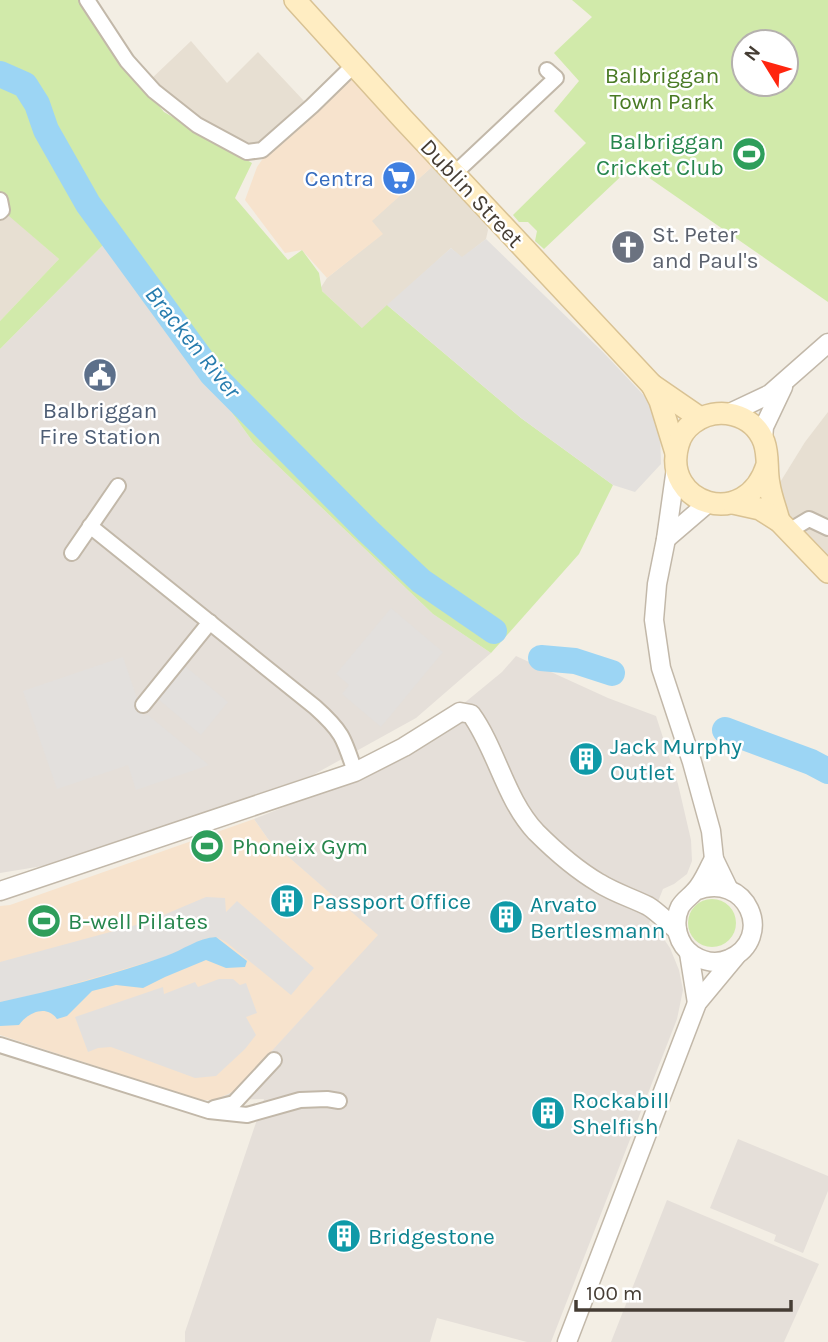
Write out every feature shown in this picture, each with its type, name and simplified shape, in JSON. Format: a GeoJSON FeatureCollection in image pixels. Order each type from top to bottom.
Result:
{"type":"FeatureCollection","features":[{"type":"Feature","properties":{"kind":"main road","name":"Dublin Street"},"geometry":{"type":"LineString","coordinates":[[295,0],[652,386],[700,418]]}},
{"type":"Feature","properties":{"kind":"main road","name":"Dublin Street"},"geometry":{"type":"LineString","coordinates":[[652,386],[660,401],[676,461]]}},
{"type":"Feature","properties":{"kind":"main road"},"geometry":{"type":"LineString","coordinates":[[733,503],[745,498],[763,478],[767,452],[763,439],[749,423],[730,413],[715,413],[700,418],[688,427],[680,439],[676,461],[687,490],[708,503],[733,503],[760,509],[784,526],[828,572]]}},
{"type":"Feature","properties":{"kind":"main road"},"geometry":{"type":"LineString","coordinates":[[766,466],[768,484],[784,526]]}},
{"type":"Feature","properties":{"kind":"street"},"geometry":{"type":"LineString","coordinates":[[87,0],[127,61],[154,91],[197,125],[247,152],[262,150],[354,65]]}},
{"type":"Feature","properties":{"kind":"street"},"geometry":{"type":"LineString","coordinates":[[454,174],[555,78],[547,70]]}},
{"type":"Feature","properties":{"kind":"street"},"geometry":{"type":"LineString","coordinates":[[0,200],[0,212]]}},
{"type":"Feature","properties":{"kind":"street"},"geometry":{"type":"LineString","coordinates":[[730,413],[770,394],[828,343]]}},
{"type":"Feature","properties":{"kind":"street"},"geometry":{"type":"LineString","coordinates":[[763,439],[764,427],[786,381]]}},
{"type":"Feature","properties":{"kind":"street"},"geometry":{"type":"LineString","coordinates":[[676,461],[654,620],[662,668],[711,831],[714,859],[728,888]]}},
{"type":"Feature","properties":{"kind":"street"},"geometry":{"type":"LineString","coordinates":[[72,553],[118,486]]}},
{"type":"Feature","properties":{"kind":"street"},"geometry":{"type":"LineString","coordinates":[[666,539],[708,503]]}},
{"type":"Feature","properties":{"kind":"street"},"geometry":{"type":"LineString","coordinates":[[784,526],[809,519],[828,528]]}},
{"type":"Feature","properties":{"kind":"street"},"geometry":{"type":"LineString","coordinates":[[90,526],[337,727],[346,743],[355,772]]}},
{"type":"Feature","properties":{"kind":"street"},"geometry":{"type":"LineString","coordinates":[[143,705],[210,622]]}},
{"type":"Feature","properties":{"kind":"street"},"geometry":{"type":"LineString","coordinates":[[0,891],[355,772],[404,747],[460,712],[471,714],[483,731],[511,794],[535,830],[598,883],[628,899],[649,906],[677,930]]}},
{"type":"Feature","properties":{"kind":"street"},"geometry":{"type":"LineString","coordinates":[[714,859],[677,917],[677,930],[689,953],[700,959],[713,962],[736,956]]}},
{"type":"Feature","properties":{"kind":"street"},"geometry":{"type":"LineString","coordinates":[[567,1342],[697,1003],[744,948],[753,926],[747,903],[728,888],[716,886],[649,906]]}},
{"type":"Feature","properties":{"kind":"street"},"geometry":{"type":"LineString","coordinates":[[689,953],[697,1003]]}},
{"type":"Feature","properties":{"kind":"street"},"geometry":{"type":"LineString","coordinates":[[0,1045],[205,1110],[247,1115],[300,1100],[339,1101]]}},
{"type":"Feature","properties":{"kind":"street"},"geometry":{"type":"LineString","coordinates":[[205,1110],[234,1103],[274,1060]]}},
{"type":"Feature","properties":{"kind":"shaded area"},"geometry":{"type":"Polygon","coordinates":[[[191,41],[227,83],[258,52],[304,101],[255,145],[207,126],[149,81],[191,41]]]}},
{"type":"Feature","properties":{"kind":"shaded area"},"geometry":{"type":"Polygon","coordinates":[[[351,76],[433,166],[372,221],[383,234],[327,278],[302,250],[285,253],[245,200],[257,167],[264,157],[351,76]]]}},
{"type":"Feature","properties":{"kind":"shaded area"},"geometry":{"type":"Polygon","coordinates":[[[433,166],[485,221],[488,230],[486,239],[462,258],[451,248],[363,329],[320,289],[327,278],[382,234],[371,221],[433,166]]]}},
{"type":"Feature","properties":{"kind":"shaded area"},"geometry":{"type":"Polygon","coordinates":[[[0,200],[3,210],[59,259],[0,321],[0,200]]]}},
{"type":"Feature","properties":{"kind":"shaded area"},"geometry":{"type":"Polygon","coordinates":[[[486,239],[603,352],[651,403],[660,429],[661,464],[635,492],[613,485],[521,418],[387,305],[451,248],[462,257],[486,239]]]}},
{"type":"Feature","properties":{"kind":"shaded area"},"geometry":{"type":"Polygon","coordinates":[[[108,240],[253,442],[433,614],[491,653],[416,718],[313,775],[55,864],[0,873],[0,349],[108,240]]]}},
{"type":"Feature","properties":{"kind":"shaded area"},"geometry":{"type":"Polygon","coordinates":[[[828,412],[828,573],[779,521],[779,484],[805,442],[828,412]]]}},
{"type":"Feature","properties":{"kind":"shaded area"},"geometry":{"type":"Polygon","coordinates":[[[391,608],[443,652],[381,727],[342,694],[349,685],[336,674],[391,608]]]}},
{"type":"Feature","properties":{"kind":"shaded area"},"geometry":{"type":"Polygon","coordinates":[[[516,656],[608,698],[656,716],[678,784],[691,840],[692,861],[687,874],[663,889],[649,924],[659,932],[670,948],[679,970],[683,990],[677,1019],[551,1342],[527,1342],[437,1318],[430,1342],[185,1342],[185,1332],[264,1099],[215,1100],[235,1091],[378,935],[268,839],[254,819],[389,765],[502,672],[516,656]]]}},
{"type":"Feature","properties":{"kind":"shaded area"},"geometry":{"type":"Polygon","coordinates":[[[123,657],[143,716],[148,715],[209,765],[136,790],[128,765],[57,789],[23,691],[123,657]]]}},
{"type":"Feature","properties":{"kind":"shaded area"},"geometry":{"type":"Polygon","coordinates":[[[185,666],[228,702],[201,735],[158,699],[185,666]]]}},
{"type":"Feature","properties":{"kind":"shaded area"},"geometry":{"type":"Polygon","coordinates":[[[254,819],[268,839],[379,935],[235,1091],[215,1100],[200,1100],[0,1035],[0,906],[10,905],[254,819]]]}},
{"type":"Feature","properties":{"kind":"shaded area"},"geometry":{"type":"Polygon","coordinates":[[[206,897],[225,898],[226,912],[237,901],[314,968],[291,995],[226,942],[216,937],[207,938],[168,956],[46,992],[0,1002],[0,962],[147,922],[206,897]]]}},
{"type":"Feature","properties":{"kind":"shaded area"},"geometry":{"type":"Polygon","coordinates":[[[219,979],[233,979],[240,985],[246,983],[257,1013],[246,1017],[256,1035],[216,1076],[195,1078],[111,1047],[88,1052],[75,1017],[163,987],[164,994],[195,982],[198,987],[219,979]]]}},
{"type":"Feature","properties":{"kind":"shaded area"},"geometry":{"type":"Polygon","coordinates":[[[738,1139],[828,1176],[828,1191],[803,1253],[774,1241],[776,1235],[710,1208],[738,1139]]]}},
{"type":"Feature","properties":{"kind":"shaded area"},"geometry":{"type":"Polygon","coordinates":[[[667,1200],[819,1264],[784,1342],[611,1342],[667,1200]]]}},
{"type":"Feature","properties":{"kind":"green space"},"geometry":{"type":"Polygon","coordinates":[[[0,0],[80,0],[117,55],[164,112],[252,163],[235,198],[288,260],[302,250],[319,273],[322,291],[362,328],[387,305],[521,418],[613,485],[579,554],[491,653],[433,614],[253,442],[108,240],[0,349],[0,321],[59,259],[2,210],[0,0]]]}},
{"type":"Feature","properties":{"kind":"green space","name":"Balbriggan Cricket Club"},"geometry":{"type":"Polygon","coordinates":[[[572,0],[828,0],[828,302],[632,166],[544,249],[535,241],[537,231],[528,222],[519,222],[513,215],[586,143],[554,111],[579,81],[554,53],[592,17],[572,0]]]}},
{"type":"Feature","properties":{"kind":"green space"},"geometry":{"type":"Polygon","coordinates":[[[712,899],[729,906],[736,923],[729,940],[712,947],[695,940],[688,923],[695,906],[712,899]]]}},
{"type":"Feature","properties":{"kind":"water"},"geometry":{"type":"Polygon","coordinates":[[[216,937],[247,961],[245,967],[226,968],[206,960],[143,988],[116,985],[92,991],[67,1016],[57,1019],[53,1014],[43,1011],[32,1013],[19,1025],[0,1026],[0,1002],[105,976],[216,937]]]}},
{"type":"Feature","properties":{"kind":"waterway","name":"Bracken River"},"geometry":{"type":"LineString","coordinates":[[0,74],[25,85],[37,104],[46,130],[88,204],[212,374],[421,581],[494,631]]}},
{"type":"Feature","properties":{"kind":"waterway","name":"Bracken River"},"geometry":{"type":"LineString","coordinates":[[541,658],[575,661],[612,673]]}},
{"type":"Feature","properties":{"kind":"waterway","name":"Bracken River"},"geometry":{"type":"LineString","coordinates":[[725,730],[828,771]]}},
{"type":"Feature","properties":{"kind":"place","name":"Balbriggan Cricket Club"},"geometry":{"type":"Point","coordinates":[749,154]}},
{"type":"Feature","properties":{"kind":"place","name":"Centra"},"geometry":{"type":"Point","coordinates":[399,178]}},
{"type":"Feature","properties":{"kind":"place","name":"St. Peter and Paul's"},"geometry":{"type":"Point","coordinates":[628,247]}},
{"type":"Feature","properties":{"kind":"place","name":"Balbriggan Fire Station"},"geometry":{"type":"Point","coordinates":[100,375]}},
{"type":"Feature","properties":{"kind":"place","name":"Jack Murphy Outlet"},"geometry":{"type":"Point","coordinates":[586,759]}},
{"type":"Feature","properties":{"kind":"place","name":"Phoneix Gym"},"geometry":{"type":"Point","coordinates":[207,846]}},
{"type":"Feature","properties":{"kind":"place","name":"Passport Office"},"geometry":{"type":"Point","coordinates":[287,901]}},
{"type":"Feature","properties":{"kind":"place","name":"Arvato Bertlesmann"},"geometry":{"type":"Point","coordinates":[506,917]}},
{"type":"Feature","properties":{"kind":"place","name":"B-well Pilates"},"geometry":{"type":"Point","coordinates":[44,921]}},
{"type":"Feature","properties":{"kind":"place","name":"Rockabill Shelfish"},"geometry":{"type":"Point","coordinates":[548,1113]}},
{"type":"Feature","properties":{"kind":"place","name":"Bridgestone"},"geometry":{"type":"Point","coordinates":[344,1236]}},
{"type":"Feature","properties":{"kind":"park label","name":"Balbriggan Town Park"},"geometry":{"type":"Point","coordinates":[662,88]}}]}
